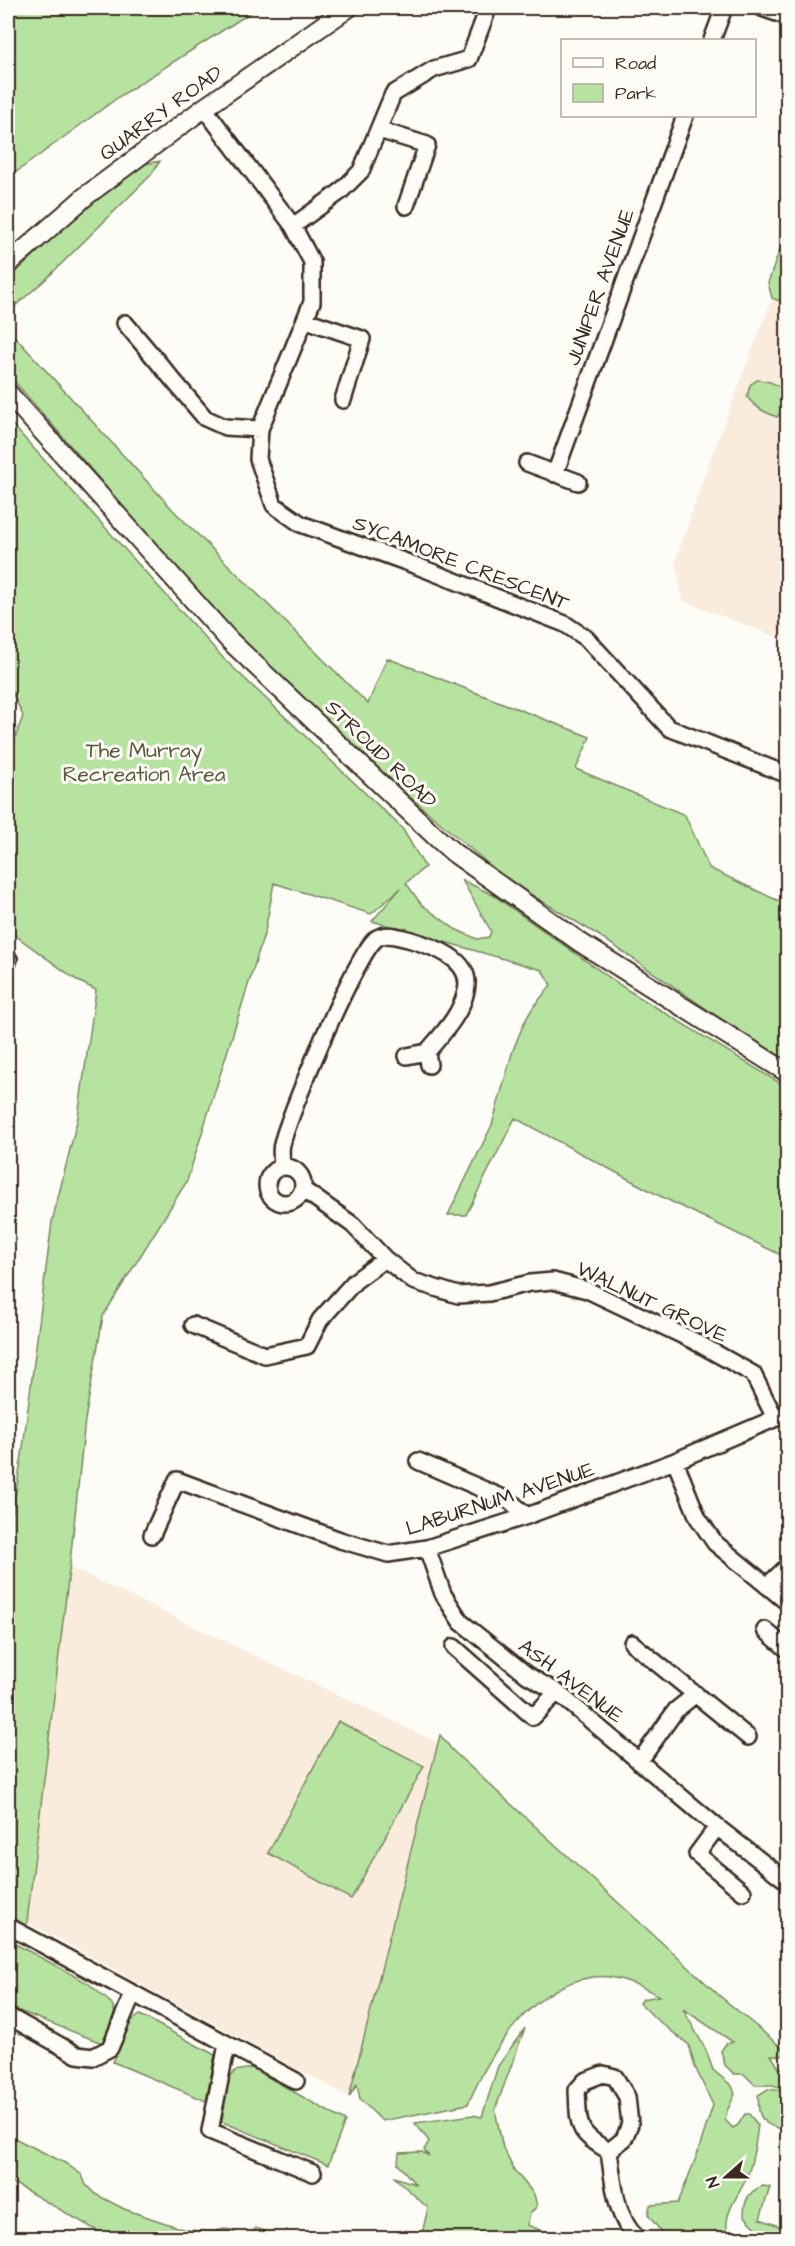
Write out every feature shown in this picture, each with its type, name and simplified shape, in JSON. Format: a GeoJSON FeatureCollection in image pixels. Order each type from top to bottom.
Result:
{"type":"FeatureCollection","features":[{"type":"Feature","properties":{"kind":"street","name":"QUARRY ROAD"},"geometry":{"type":"LineString","coordinates":[[8,264],[87,195],[204,108],[348,8]]}},
{"type":"Feature","properties":{"kind":"street"},"geometry":{"type":"LineString","coordinates":[[712,39],[724,8]]}},
{"type":"Feature","properties":{"kind":"street"},"geometry":{"type":"LineString","coordinates":[[762,8],[788,17]]}},
{"type":"Feature","properties":{"kind":"street"},"geometry":{"type":"LineString","coordinates":[[293,226],[340,192],[361,171],[380,130],[393,94],[434,69],[469,59],[486,14]]}},
{"type":"Feature","properties":{"kind":"street","name":"SYCAMORE CRESCENT"},"geometry":{"type":"LineString","coordinates":[[204,108],[293,226],[312,262],[312,302],[260,429],[258,459],[274,504],[302,524],[565,624],[586,638],[669,728],[788,775]]}},
{"type":"Feature","properties":{"kind":"street","name":"JUNIPER AVENUE"},"geometry":{"type":"LineString","coordinates":[[555,474],[685,117]]}},
{"type":"Feature","properties":{"kind":"street"},"geometry":{"type":"LineString","coordinates":[[380,130],[427,145],[406,206]]}},
{"type":"Feature","properties":{"kind":"street"},"geometry":{"type":"LineString","coordinates":[[306,320],[362,339],[343,400]]}},
{"type":"Feature","properties":{"kind":"street"},"geometry":{"type":"LineString","coordinates":[[125,323],[205,418],[225,427],[260,429]]}},
{"type":"Feature","properties":{"kind":"street","name":"STROUD ROAD"},"geometry":{"type":"LineString","coordinates":[[8,393],[229,640],[454,853],[581,943],[788,1073]]}},
{"type":"Feature","properties":{"kind":"street"},"geometry":{"type":"LineString","coordinates":[[526,463],[578,482]]}},
{"type":"Feature","properties":{"kind":"street"},"geometry":{"type":"LineString","coordinates":[[282,1167],[281,1145],[323,1039],[363,955],[369,945],[379,936],[391,934],[442,951],[459,963],[466,974],[466,991],[454,1019],[428,1059],[407,1056]]}},
{"type":"Feature","properties":{"kind":"street"},"geometry":{"type":"LineString","coordinates":[[282,1167],[296,1171],[301,1176],[303,1184],[298,1197],[288,1203],[281,1203],[271,1196],[266,1184],[276,1169],[282,1167]]}},
{"type":"Feature","properties":{"kind":"street","name":"WALNUT GROVE"},"geometry":{"type":"LineString","coordinates":[[302,1191],[353,1225],[385,1259],[413,1281],[458,1295],[489,1293],[530,1283],[553,1281],[587,1290],[694,1341],[753,1374],[781,1415]]}},
{"type":"Feature","properties":{"kind":"street"},"geometry":{"type":"LineString","coordinates":[[192,1325],[265,1356],[307,1346],[320,1320],[355,1281],[385,1259]]}},
{"type":"Feature","properties":{"kind":"street","name":"LABURNUM AVENUE"},"geometry":{"type":"LineString","coordinates":[[152,1534],[177,1480],[340,1540],[388,1554],[427,1548],[527,1516],[675,1461],[781,1415]]}},
{"type":"Feature","properties":{"kind":"street"},"geometry":{"type":"LineString","coordinates":[[418,1461],[510,1501],[527,1516]]}},
{"type":"Feature","properties":{"kind":"street"},"geometry":{"type":"LineString","coordinates":[[675,1461],[698,1518],[715,1543],[788,1603]]}},
{"type":"Feature","properties":{"kind":"street","name":"ASH AVENUE"},"geometry":{"type":"LineString","coordinates":[[427,1548],[443,1594],[461,1622],[527,1675],[557,1692],[717,1827],[788,1882]]}},
{"type":"Feature","properties":{"kind":"street"},"geometry":{"type":"LineString","coordinates":[[767,1586],[788,1566]]}},
{"type":"Feature","properties":{"kind":"street"},"geometry":{"type":"LineString","coordinates":[[765,1630],[788,1650]]}},
{"type":"Feature","properties":{"kind":"street"},"geometry":{"type":"LineString","coordinates":[[632,1643],[748,1737]]}},
{"type":"Feature","properties":{"kind":"street"},"geometry":{"type":"LineString","coordinates":[[454,1647],[533,1717],[557,1692]]}},
{"type":"Feature","properties":{"kind":"street"},"geometry":{"type":"LineString","coordinates":[[639,1762],[676,1710],[696,1694]]}},
{"type":"Feature","properties":{"kind":"street"},"geometry":{"type":"LineString","coordinates":[[717,1827],[697,1854],[743,1892]]}},
{"type":"Feature","properties":{"kind":"street"},"geometry":{"type":"LineString","coordinates":[[8,1926],[296,2081]]}},
{"type":"Feature","properties":{"kind":"street"},"geometry":{"type":"LineString","coordinates":[[8,2016],[77,2055],[93,2057],[110,2048],[133,1994]]}},
{"type":"Feature","properties":{"kind":"street"},"geometry":{"type":"LineString","coordinates":[[227,2044],[210,2131],[313,2173]]}},
{"type":"Feature","properties":{"kind":"street"},"geometry":{"type":"LineString","coordinates":[[603,2074],[615,2077],[627,2097],[630,2124],[624,2139],[609,2151],[582,2132],[577,2113],[577,2090],[585,2081],[603,2074]]}},
{"type":"Feature","properties":{"kind":"street"},"geometry":{"type":"LineString","coordinates":[[609,2151],[616,2198],[629,2231],[638,2238]]}},
{"type":"Feature","properties":{"kind":"shaded area"},"geometry":{"type":"Polygon","coordinates":[[[772,298],[787,304],[787,641],[683,601],[675,562],[705,474],[772,298]]]}},
{"type":"Feature","properties":{"kind":"shaded area"},"geometry":{"type":"Polygon","coordinates":[[[69,1567],[439,1743],[349,2097],[23,1920],[69,1567]]]}},
{"type":"Feature","properties":{"kind":"green space"},"geometry":{"type":"Polygon","coordinates":[[[8,8],[256,9],[120,96],[8,178],[8,8]]]}},
{"type":"Feature","properties":{"kind":"green space"},"geometry":{"type":"Polygon","coordinates":[[[160,161],[151,175],[46,279],[8,312],[8,280],[92,200],[140,165],[160,161]]]}},
{"type":"Feature","properties":{"kind":"green space"},"geometry":{"type":"Polygon","coordinates":[[[787,229],[788,304],[772,298],[768,283],[787,229]]]}},
{"type":"Feature","properties":{"kind":"green space"},"geometry":{"type":"Polygon","coordinates":[[[8,329],[174,511],[368,704],[387,658],[590,737],[576,769],[685,815],[709,868],[785,904],[787,863],[787,1062],[598,935],[507,880],[403,791],[235,635],[8,374],[8,329]]]}},
{"type":"Feature","properties":{"kind":"green space"},"geometry":{"type":"Polygon","coordinates":[[[757,380],[773,383],[784,392],[787,403],[777,417],[760,409],[747,397],[750,385],[757,380]]]}},
{"type":"Feature","properties":{"kind":"green space","name":"The Murray Recreation Area"},"geometry":{"type":"Polygon","coordinates":[[[8,420],[224,659],[402,828],[425,867],[406,883],[421,904],[455,929],[477,939],[489,937],[491,931],[462,880],[493,895],[626,989],[788,1088],[787,1258],[658,1195],[515,1118],[466,1215],[448,1215],[492,1125],[513,1050],[524,1023],[551,985],[542,970],[372,921],[401,888],[371,914],[274,883],[265,931],[187,1181],[103,1316],[85,1420],[26,1930],[8,1922],[8,1540],[22,1455],[52,1222],[78,1117],[96,990],[78,981],[8,930],[8,758],[23,716],[8,683],[8,420]]]}},
{"type":"Feature","properties":{"kind":"green space"},"geometry":{"type":"Polygon","coordinates":[[[338,1721],[424,1766],[351,1899],[268,1853],[338,1721]]]}},
{"type":"Feature","properties":{"kind":"green space"},"geometry":{"type":"Polygon","coordinates":[[[440,1735],[453,1751],[720,1996],[787,2052],[787,2056],[771,2055],[779,2068],[787,2068],[787,2128],[778,2128],[766,2123],[761,2116],[758,2095],[768,2089],[782,2091],[785,2089],[773,2085],[755,2085],[744,2074],[734,2074],[725,2065],[721,2051],[726,2044],[733,2042],[683,2009],[706,2050],[713,2070],[732,2086],[735,2094],[725,2120],[733,2128],[738,2125],[745,2114],[749,2114],[758,2125],[747,2177],[728,2214],[727,2230],[730,2238],[666,2238],[648,2215],[650,2205],[678,2203],[713,2105],[695,2067],[689,2045],[640,2003],[643,1999],[659,1996],[636,1984],[610,1977],[593,1977],[571,1983],[550,1993],[532,2007],[501,2044],[468,2104],[382,2121],[360,2099],[357,2084],[349,2097],[440,1735]]]}},
{"type":"Feature","properties":{"kind":"green space"},"geometry":{"type":"Polygon","coordinates":[[[8,1940],[88,1983],[112,2004],[115,2013],[102,2043],[9,2007],[8,1940]]]}},
{"type":"Feature","properties":{"kind":"green space"},"geometry":{"type":"Polygon","coordinates":[[[140,2015],[215,2055],[206,2101],[113,2062],[131,2021],[140,2015]]]}},
{"type":"Feature","properties":{"kind":"green space"},"geometry":{"type":"Polygon","coordinates":[[[525,2028],[495,2110],[503,2148],[514,2170],[534,2194],[537,2206],[530,2214],[527,2225],[562,2238],[421,2238],[428,2208],[394,2177],[415,2184],[398,2164],[399,2153],[422,2152],[429,2156],[424,2150],[429,2141],[415,2123],[473,2115],[482,2117],[498,2066],[525,2028]]]}},
{"type":"Feature","properties":{"kind":"green space"},"geometry":{"type":"Polygon","coordinates":[[[252,2068],[345,2121],[328,2165],[220,2121],[229,2080],[235,2071],[252,2068]]]}},
{"type":"Feature","properties":{"kind":"green space"},"geometry":{"type":"Polygon","coordinates":[[[8,2135],[65,2163],[82,2175],[86,2185],[95,2194],[124,2209],[186,2230],[213,2232],[224,2229],[232,2230],[237,2235],[247,2238],[110,2238],[8,2180],[8,2135]]]}},
{"type":"Feature","properties":{"kind":"green space"},"geometry":{"type":"Polygon","coordinates":[[[763,2186],[770,2187],[760,2219],[787,2229],[787,2238],[774,2237],[763,2232],[744,2215],[748,2197],[763,2186]]]}},
{"type":"Feature","properties":{"kind":"green space"},"geometry":{"type":"Polygon","coordinates":[[[256,2228],[287,2238],[247,2238],[256,2228]]]}}]}
